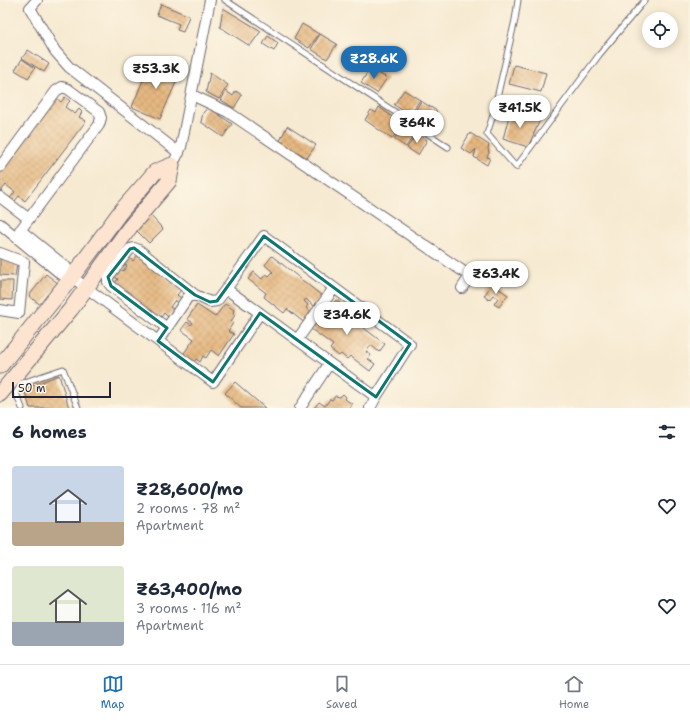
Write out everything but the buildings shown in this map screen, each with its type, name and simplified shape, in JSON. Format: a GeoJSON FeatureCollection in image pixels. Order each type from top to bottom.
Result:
{"type":"FeatureCollection","features":[{"type":"Feature","properties":{"kind":"street"},"geometry":{"type":"LineString","coordinates":[[38,0],[28,4],[55,51],[70,67],[176,159]]}},
{"type":"Feature","properties":{"kind":"street"},"geometry":{"type":"LineString","coordinates":[[2,390],[71,309],[130,227],[169,181],[192,95],[210,0]]}},
{"type":"Feature","properties":{"kind":"street"},"geometry":{"type":"LineString","coordinates":[[0,167],[56,91],[62,87],[68,89],[99,112],[101,118],[99,125],[18,233]]}},
{"type":"Feature","properties":{"kind":"street"},"geometry":{"type":"LineString","coordinates":[[192,95],[228,112],[470,276],[462,288]]}},
{"type":"Feature","properties":{"kind":"street"},"geometry":{"type":"LineString","coordinates":[[0,366],[121,210],[155,172],[176,159]]}},
{"type":"Feature","properties":{"kind":"street"},"geometry":{"type":"LineString","coordinates":[[0,197],[29,219]]}},
{"type":"Feature","properties":{"kind":"street"},"geometry":{"type":"LineString","coordinates":[[0,224],[18,233],[61,274],[70,276],[213,382],[260,314]]}},
{"type":"Feature","properties":{"kind":"street"},"geometry":{"type":"LineString","coordinates":[[167,328],[110,286],[108,282],[108,277],[130,249],[134,248],[139,250],[195,295],[210,302],[217,301],[264,236],[410,344],[370,408]]}},
{"type":"Feature","properties":{"kind":"street"},"geometry":{"type":"LineString","coordinates":[[0,253],[24,262],[18,313],[0,310]]}},
{"type":"Feature","properties":{"kind":"street"},"geometry":{"type":"LineString","coordinates":[[297,340],[334,288]]}},
{"type":"Feature","properties":{"kind":"street"},"geometry":{"type":"LineString","coordinates":[[226,289],[376,398]]}},
{"type":"Feature","properties":{"kind":"street"},"geometry":{"type":"LineString","coordinates":[[158,341],[188,297],[195,295]]}},
{"type":"Feature","properties":{"kind":"street"},"geometry":{"type":"LineString","coordinates":[[300,408],[330,364]]}},
{"type":"Feature","properties":{"kind":"lane"},"geometry":{"type":"LineString","coordinates":[[225,0],[448,147]]}},
{"type":"Feature","properties":{"kind":"lane"},"geometry":{"type":"LineString","coordinates":[[518,0],[515,20],[493,115],[487,134],[516,167],[599,55],[645,0]]}},
{"type":"Feature","properties":{"kind":"lane"},"geometry":{"type":"LineString","coordinates":[[22,408],[16,393],[22,383],[63,369],[78,408]]}},
{"type":"Feature","properties":{"kind":"highlighted area"},"geometry":{"type":"Polygon","coordinates":[[[264,236],[410,344],[376,397],[260,313],[213,382],[158,341],[167,328],[111,286],[108,277],[130,249],[134,248],[195,295],[210,302],[217,301],[264,236]]]}}]}
